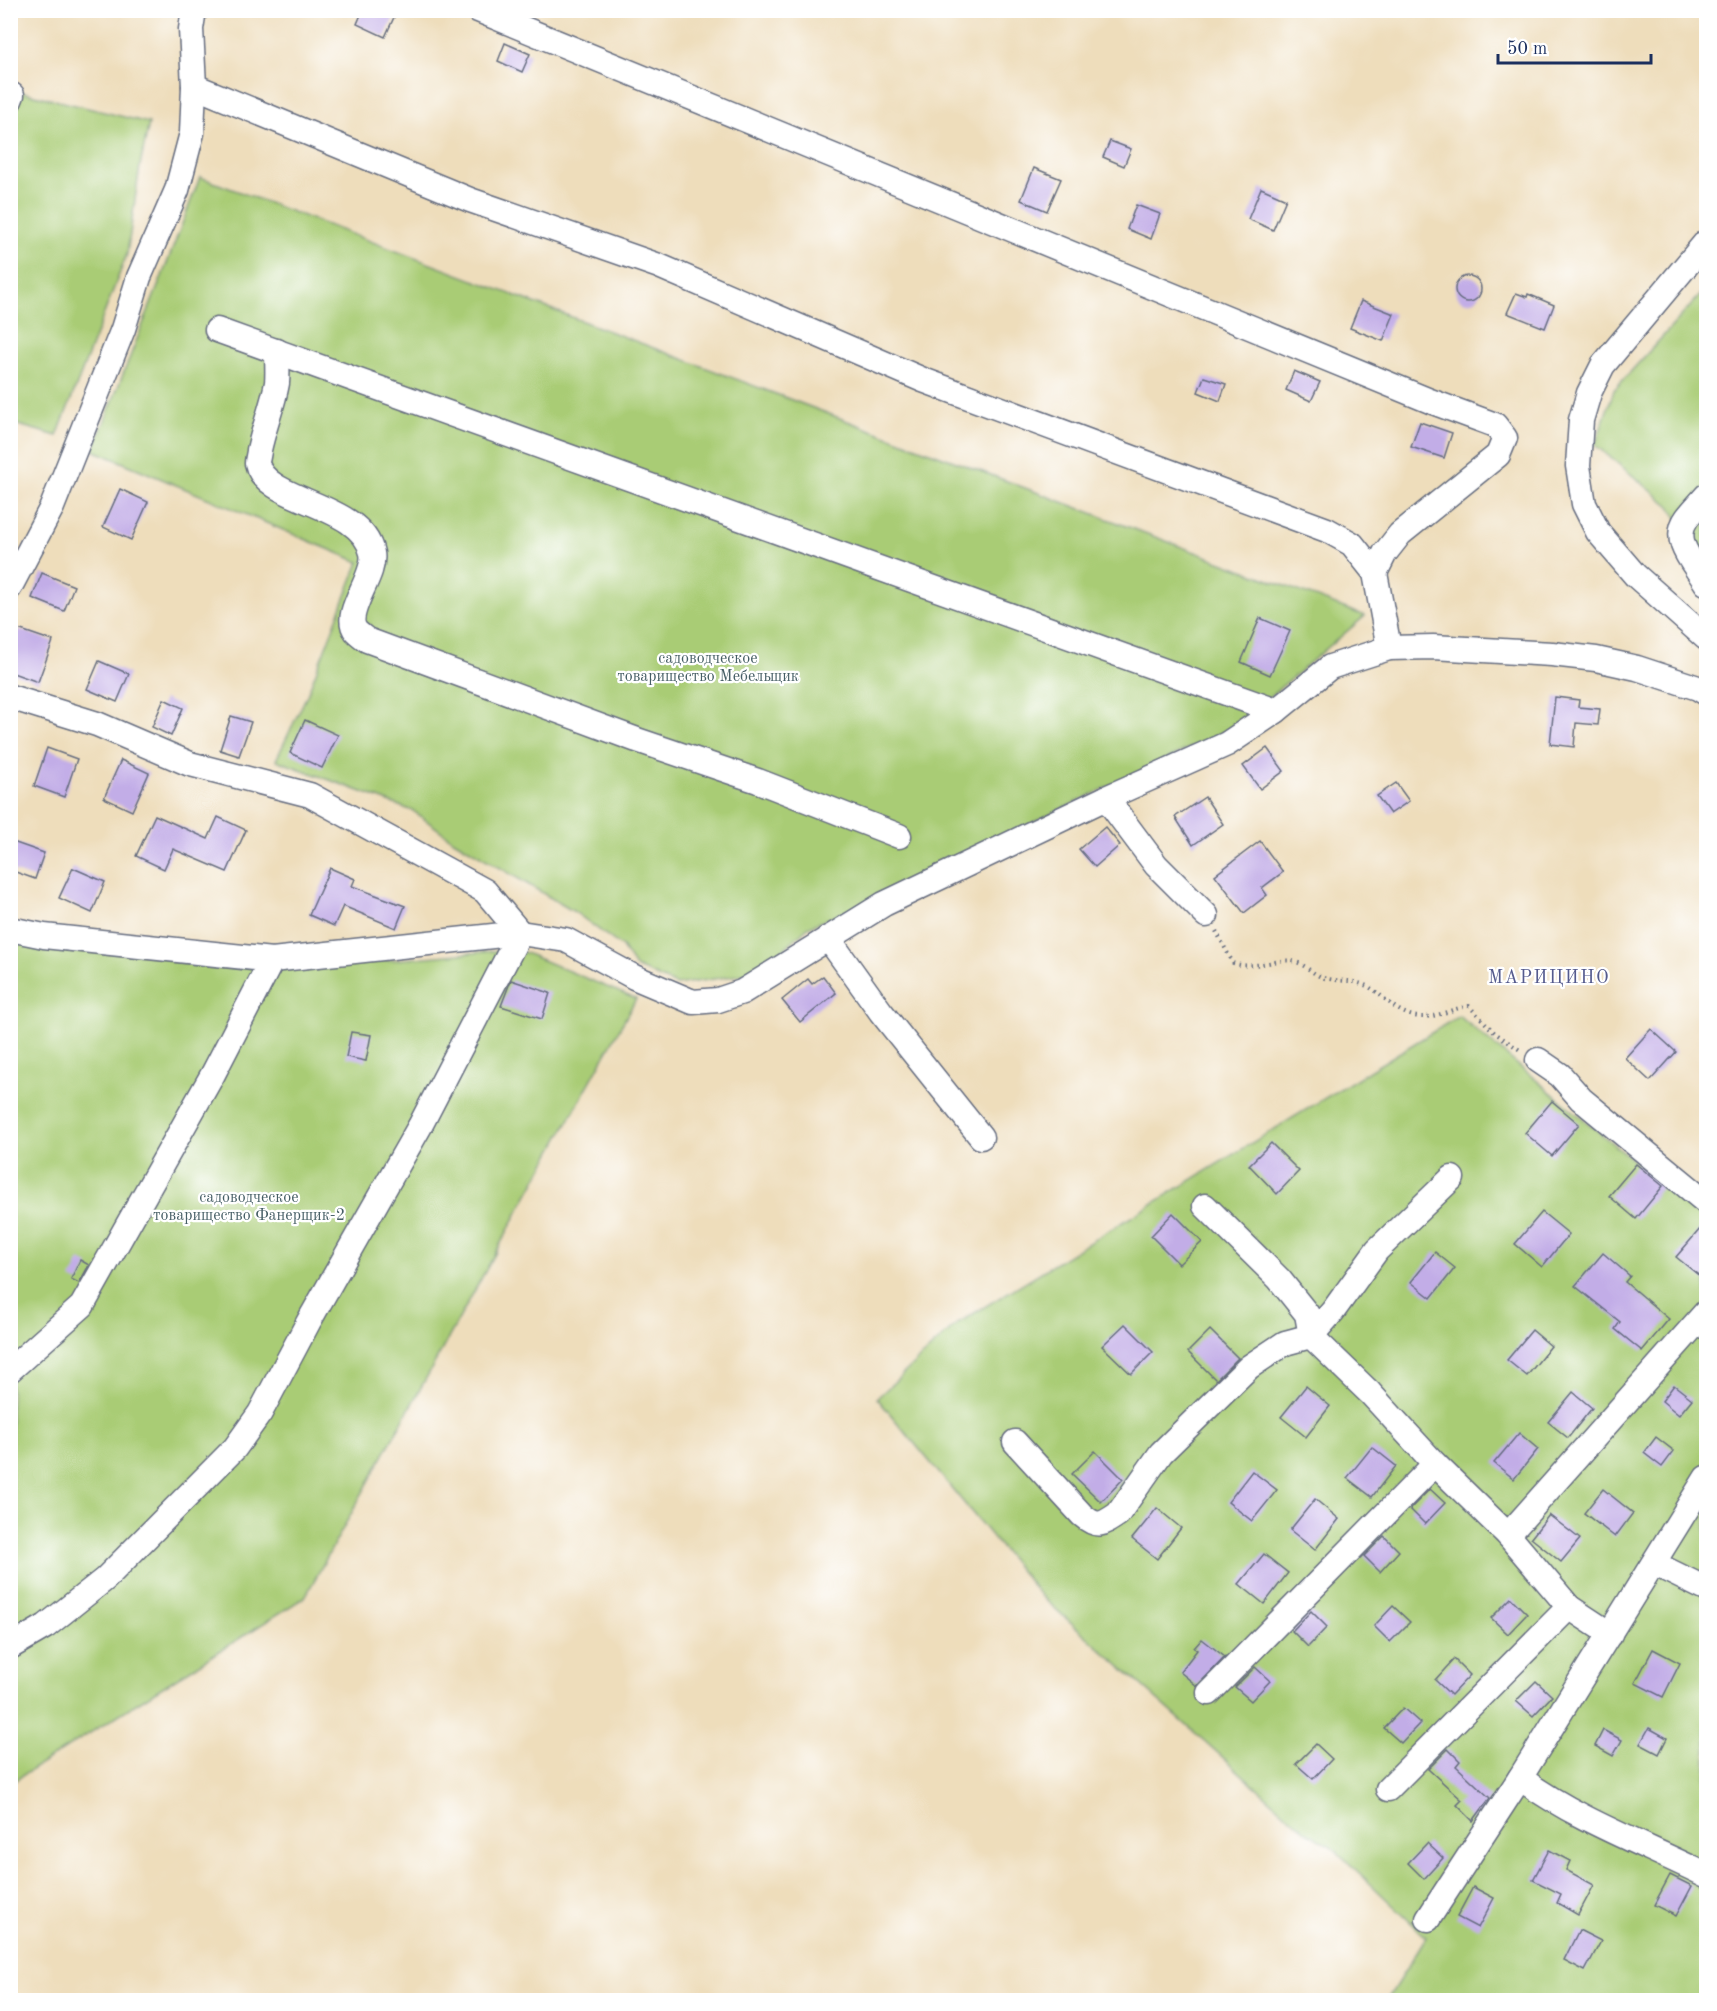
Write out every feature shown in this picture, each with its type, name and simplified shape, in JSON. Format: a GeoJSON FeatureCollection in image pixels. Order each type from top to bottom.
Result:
{"type":"FeatureCollection","features":[{"type":"Feature","properties":{"kind":"street"},"geometry":{"type":"LineString","coordinates":[[10,587],[56,497],[123,329],[139,277],[177,190],[192,133],[194,86],[191,29],[194,10]]}},
{"type":"Feature","properties":{"kind":"street"},"geometry":{"type":"LineString","coordinates":[[478,10],[1430,402],[1495,425],[1505,438],[1498,455],[1400,534],[1385,553],[1375,573]]}},
{"type":"Feature","properties":{"kind":"street"},"geometry":{"type":"LineString","coordinates":[[194,86],[470,200],[659,266],[923,380],[1327,530],[1352,544],[1375,573],[1389,648]]}},
{"type":"Feature","properties":{"kind":"street"},"geometry":{"type":"LineString","coordinates":[[10,95],[12,95],[10,100]]}},
{"type":"Feature","properties":{"kind":"street"},"geometry":{"type":"LineString","coordinates":[[1707,242],[1603,365],[1589,393],[1581,420],[1578,466],[1584,504],[1598,532],[1635,575],[1707,638]]}},
{"type":"Feature","properties":{"kind":"street"},"geometry":{"type":"LineString","coordinates":[[218,330],[1276,711]]}},
{"type":"Feature","properties":{"kind":"street"},"geometry":{"type":"LineString","coordinates":[[277,351],[277,382],[257,462],[263,477],[285,492],[342,518],[364,533],[372,554],[370,570],[352,616],[354,630],[367,640],[637,740],[758,781],[899,836]]}},
{"type":"Feature","properties":{"kind":"street"},"geometry":{"type":"LineString","coordinates":[[1707,496],[1685,520],[1681,538],[1686,554],[1707,583]]}},
{"type":"Feature","properties":{"kind":"street"},"geometry":{"type":"LineString","coordinates":[[10,929],[44,936],[272,960],[520,933],[566,940],[634,977],[693,1002],[718,1000],[742,992],[884,904],[1106,798],[1227,744],[1276,711],[1330,667],[1389,648],[1433,647],[1596,659],[1637,668],[1707,693]]}},
{"type":"Feature","properties":{"kind":"street"},"geometry":{"type":"LineString","coordinates":[[10,697],[97,724],[190,764],[310,795],[485,891],[520,933]]}},
{"type":"Feature","properties":{"kind":"street"},"geometry":{"type":"LineString","coordinates":[[1106,798],[1156,866],[1206,915]]}},
{"type":"Feature","properties":{"kind":"street"},"geometry":{"type":"LineString","coordinates":[[10,1647],[46,1626],[105,1579],[235,1449],[260,1413],[309,1321],[420,1126],[520,933]]}},
{"type":"Feature","properties":{"kind":"street"},"geometry":{"type":"LineString","coordinates":[[828,938],[881,1012],[981,1137]]}},
{"type":"Feature","properties":{"kind":"street"},"geometry":{"type":"LineString","coordinates":[[10,1370],[82,1305],[213,1074],[272,960]]}},
{"type":"Feature","properties":{"kind":"street"},"geometry":{"type":"LineString","coordinates":[[1538,1060],[1560,1075],[1581,1099],[1707,1202]]}},
{"type":"Feature","properties":{"kind":"street"},"geometry":{"type":"LineString","coordinates":[[1015,1442],[1091,1523],[1099,1524],[1118,1514],[1161,1453],[1249,1367],[1285,1343],[1311,1336],[1333,1311],[1377,1250],[1452,1178]]}},
{"type":"Feature","properties":{"kind":"street"},"geometry":{"type":"LineString","coordinates":[[1205,1206],[1279,1279],[1307,1314],[1311,1336],[1370,1393],[1436,1464],[1508,1535],[1569,1607],[1610,1634]]}},
{"type":"Feature","properties":{"kind":"street"},"geometry":{"type":"LineString","coordinates":[[1508,1535],[1707,1312]]}},
{"type":"Feature","properties":{"kind":"street"},"geometry":{"type":"LineString","coordinates":[[1209,1693],[1436,1464]]}},
{"type":"Feature","properties":{"kind":"street"},"geometry":{"type":"LineString","coordinates":[[1428,1919],[1520,1778],[1707,1478]]}},
{"type":"Feature","properties":{"kind":"street"},"geometry":{"type":"LineString","coordinates":[[1654,1564],[1707,1589]]}},
{"type":"Feature","properties":{"kind":"street"},"geometry":{"type":"LineString","coordinates":[[1388,1789],[1569,1607]]}},
{"type":"Feature","properties":{"kind":"street"},"geometry":{"type":"LineString","coordinates":[[1520,1778],[1545,1797],[1581,1816],[1707,1875]]}},
{"type":"Feature","properties":{"kind":"path"},"geometry":{"type":"LineString","coordinates":[[1206,915],[1233,963],[1243,967],[1295,961],[1328,979],[1352,980],[1370,988],[1396,1010],[1420,1017],[1469,1006],[1495,1033],[1538,1060]]}},
{"type":"Feature","properties":{"kind":"green space"},"geometry":{"type":"Polygon","coordinates":[[[10,89],[149,123],[127,254],[57,436],[11,423],[10,89]]]}},
{"type":"Feature","properties":{"kind":"green space","name":"садоводческое товарищество Мебельщик"},"geometry":{"type":"Polygon","coordinates":[[[200,177],[1365,616],[1234,727],[847,911],[808,927],[769,963],[752,973],[676,985],[635,967],[622,947],[576,913],[452,839],[413,811],[276,760],[307,695],[359,562],[93,450],[200,177]]]}},
{"type":"Feature","properties":{"kind":"green space"},"geometry":{"type":"Polygon","coordinates":[[[1706,289],[1706,566],[1670,506],[1595,445],[1614,390],[1706,289]]]}},
{"type":"Feature","properties":{"kind":"green space","name":"садоводческое товарищество Фанерщик-2"},"geometry":{"type":"Polygon","coordinates":[[[11,931],[292,969],[516,949],[636,999],[305,1597],[11,1783],[11,931]]]}},
{"type":"Feature","properties":{"kind":"green space"},"geometry":{"type":"Polygon","coordinates":[[[1459,1016],[1706,1221],[1706,2000],[1387,2000],[1426,1937],[1330,1845],[1308,1833],[1041,1596],[877,1398],[958,1323],[1459,1016]]]}},
{"type":"Feature","properties":{"kind":"building"},"geometry":{"type":"Polygon","coordinates":[[[363,10],[386,10],[395,15],[385,37],[357,24],[363,10]]]}},
{"type":"Feature","properties":{"kind":"building"},"geometry":{"type":"Polygon","coordinates":[[[505,43],[530,54],[522,72],[498,61],[505,43]]]}},
{"type":"Feature","properties":{"kind":"building"},"geometry":{"type":"Polygon","coordinates":[[[1110,141],[1131,149],[1124,166],[1103,157],[1110,141]]]}},
{"type":"Feature","properties":{"kind":"building"},"geometry":{"type":"Polygon","coordinates":[[[1034,168],[1061,179],[1047,211],[1021,200],[1034,168]]]}},
{"type":"Feature","properties":{"kind":"building"},"geometry":{"type":"Polygon","coordinates":[[[1261,188],[1286,199],[1273,230],[1248,219],[1261,188]]]}},
{"type":"Feature","properties":{"kind":"building"},"geometry":{"type":"Polygon","coordinates":[[[1136,205],[1160,214],[1151,239],[1127,229],[1136,205]]]}},
{"type":"Feature","properties":{"kind":"building"},"geometry":{"type":"Polygon","coordinates":[[[1468,276],[1477,280],[1481,289],[1477,298],[1468,302],[1459,298],[1455,289],[1459,280],[1468,276]]]}},
{"type":"Feature","properties":{"kind":"building"},"geometry":{"type":"Polygon","coordinates":[[[1516,293],[1527,297],[1528,294],[1554,305],[1545,328],[1507,313],[1516,293]]]}},
{"type":"Feature","properties":{"kind":"building"},"geometry":{"type":"Polygon","coordinates":[[[1361,301],[1394,314],[1383,341],[1350,328],[1361,301]]]}},
{"type":"Feature","properties":{"kind":"building"},"geometry":{"type":"Polygon","coordinates":[[[1294,371],[1320,382],[1311,401],[1286,390],[1294,371]]]}},
{"type":"Feature","properties":{"kind":"building"},"geometry":{"type":"Polygon","coordinates":[[[1204,377],[1226,384],[1220,401],[1198,392],[1204,377]]]}},
{"type":"Feature","properties":{"kind":"building"},"geometry":{"type":"Polygon","coordinates":[[[1420,422],[1452,433],[1444,458],[1411,447],[1420,422]]]}},
{"type":"Feature","properties":{"kind":"building"},"geometry":{"type":"Polygon","coordinates":[[[120,489],[148,502],[131,540],[103,527],[120,489]]]}},
{"type":"Feature","properties":{"kind":"building"},"geometry":{"type":"Polygon","coordinates":[[[42,573],[74,586],[64,611],[32,598],[42,573]]]}},
{"type":"Feature","properties":{"kind":"building"},"geometry":{"type":"Polygon","coordinates":[[[1260,618],[1290,631],[1270,675],[1241,662],[1260,618]]]}},
{"type":"Feature","properties":{"kind":"building"},"geometry":{"type":"Polygon","coordinates":[[[18,629],[53,641],[38,682],[10,672],[10,650],[18,629]]]}},
{"type":"Feature","properties":{"kind":"building"},"geometry":{"type":"Polygon","coordinates":[[[99,661],[129,674],[117,702],[87,689],[99,661]]]}},
{"type":"Feature","properties":{"kind":"building"},"geometry":{"type":"Polygon","coordinates":[[[1555,697],[1579,700],[1578,707],[1600,709],[1598,725],[1576,723],[1574,747],[1550,744],[1555,697]]]}},
{"type":"Feature","properties":{"kind":"building"},"geometry":{"type":"Polygon","coordinates":[[[164,699],[183,708],[171,736],[152,727],[164,699]]]}},
{"type":"Feature","properties":{"kind":"building"},"geometry":{"type":"Polygon","coordinates":[[[231,716],[251,722],[239,756],[220,750],[231,716]]]}},
{"type":"Feature","properties":{"kind":"building"},"geometry":{"type":"Polygon","coordinates":[[[305,720],[338,735],[322,768],[290,753],[305,720]]]}},
{"type":"Feature","properties":{"kind":"building"},"geometry":{"type":"Polygon","coordinates":[[[47,748],[77,759],[64,797],[34,786],[47,748]]]}},
{"type":"Feature","properties":{"kind":"building"},"geometry":{"type":"Polygon","coordinates":[[[1267,748],[1284,771],[1260,789],[1243,766],[1267,748]]]}},
{"type":"Feature","properties":{"kind":"building"},"geometry":{"type":"Polygon","coordinates":[[[121,760],[149,773],[132,811],[104,798],[121,760]]]}},
{"type":"Feature","properties":{"kind":"building"},"geometry":{"type":"Polygon","coordinates":[[[1396,783],[1409,801],[1390,814],[1377,796],[1396,783]]]}},
{"type":"Feature","properties":{"kind":"building"},"geometry":{"type":"Polygon","coordinates":[[[1205,797],[1223,824],[1193,845],[1175,817],[1205,797]]]}},
{"type":"Feature","properties":{"kind":"building"},"geometry":{"type":"Polygon","coordinates":[[[155,815],[208,839],[218,817],[246,830],[227,872],[173,849],[164,869],[136,856],[155,815]]]}},
{"type":"Feature","properties":{"kind":"building"},"geometry":{"type":"Polygon","coordinates":[[[1105,827],[1120,845],[1095,867],[1079,849],[1105,827]]]}},
{"type":"Feature","properties":{"kind":"building"},"geometry":{"type":"Polygon","coordinates":[[[10,841],[44,853],[35,879],[10,870],[10,841]]]}},
{"type":"Feature","properties":{"kind":"building"},"geometry":{"type":"Polygon","coordinates":[[[1260,841],[1283,872],[1262,888],[1267,895],[1244,913],[1215,875],[1260,841]]]}},
{"type":"Feature","properties":{"kind":"building"},"geometry":{"type":"Polygon","coordinates":[[[73,868],[105,882],[92,913],[59,898],[73,868]]]}},
{"type":"Feature","properties":{"kind":"building"},"geometry":{"type":"Polygon","coordinates":[[[330,868],[355,879],[352,886],[405,906],[396,928],[343,906],[334,926],[309,915],[330,868]]]}},
{"type":"Feature","properties":{"kind":"building"},"geometry":{"type":"Polygon","coordinates":[[[823,976],[836,993],[800,1022],[782,1000],[808,979],[812,984],[823,976]]]}},
{"type":"Feature","properties":{"kind":"building"},"geometry":{"type":"Polygon","coordinates":[[[511,980],[550,993],[542,1019],[501,1006],[511,980]]]}},
{"type":"Feature","properties":{"kind":"building"},"geometry":{"type":"Polygon","coordinates":[[[1651,1029],[1676,1052],[1650,1081],[1625,1058],[1651,1029]]]}},
{"type":"Feature","properties":{"kind":"building"},"geometry":{"type":"Polygon","coordinates":[[[351,1032],[371,1035],[366,1061],[346,1057],[351,1032]]]}},
{"type":"Feature","properties":{"kind":"building"},"geometry":{"type":"Polygon","coordinates":[[[1552,1101],[1579,1124],[1552,1156],[1525,1133],[1552,1101]]]}},
{"type":"Feature","properties":{"kind":"building"},"geometry":{"type":"Polygon","coordinates":[[[1271,1143],[1299,1171],[1277,1194],[1249,1165],[1271,1143]]]}},
{"type":"Feature","properties":{"kind":"building"},"geometry":{"type":"Polygon","coordinates":[[[1636,1164],[1663,1186],[1636,1219],[1609,1196],[1636,1164]]]}},
{"type":"Feature","properties":{"kind":"building"},"geometry":{"type":"Polygon","coordinates":[[[1542,1212],[1569,1234],[1542,1267],[1515,1244],[1542,1212]]]}},
{"type":"Feature","properties":{"kind":"building"},"geometry":{"type":"Polygon","coordinates":[[[1173,1213],[1202,1242],[1179,1264],[1151,1236],[1173,1213]]]}},
{"type":"Feature","properties":{"kind":"building"},"geometry":{"type":"Polygon","coordinates":[[[1707,1221],[1707,1282],[1676,1257],[1707,1221]]]}},
{"type":"Feature","properties":{"kind":"building"},"geometry":{"type":"Polygon","coordinates":[[[1435,1252],[1455,1268],[1431,1298],[1411,1282],[1435,1252]]]}},
{"type":"Feature","properties":{"kind":"building"},"geometry":{"type":"Polygon","coordinates":[[[1603,1253],[1630,1276],[1625,1282],[1669,1319],[1642,1351],[1615,1329],[1620,1322],[1575,1286],[1603,1253]]]}},
{"type":"Feature","properties":{"kind":"building"},"geometry":{"type":"Polygon","coordinates":[[[80,1260],[89,1265],[79,1283],[71,1279],[80,1260]]]}},
{"type":"Feature","properties":{"kind":"building"},"geometry":{"type":"Polygon","coordinates":[[[1125,1324],[1153,1352],[1131,1374],[1102,1346],[1125,1324]]]}},
{"type":"Feature","properties":{"kind":"building"},"geometry":{"type":"Polygon","coordinates":[[[1210,1330],[1238,1358],[1216,1380],[1188,1352],[1210,1330]]]}},
{"type":"Feature","properties":{"kind":"building"},"geometry":{"type":"Polygon","coordinates":[[[1532,1330],[1551,1346],[1527,1376],[1507,1360],[1532,1330]]]}},
{"type":"Feature","properties":{"kind":"building"},"geometry":{"type":"Polygon","coordinates":[[[1674,1385],[1692,1399],[1679,1415],[1662,1401],[1674,1385]]]}},
{"type":"Feature","properties":{"kind":"building"},"geometry":{"type":"Polygon","coordinates":[[[1306,1386],[1330,1406],[1306,1437],[1281,1417],[1306,1386]]]}},
{"type":"Feature","properties":{"kind":"building"},"geometry":{"type":"Polygon","coordinates":[[[1573,1392],[1592,1408],[1568,1438],[1548,1422],[1573,1392]]]}},
{"type":"Feature","properties":{"kind":"building"},"geometry":{"type":"Polygon","coordinates":[[[1519,1433],[1538,1449],[1514,1479],[1494,1463],[1519,1433]]]}},
{"type":"Feature","properties":{"kind":"building"},"geometry":{"type":"Polygon","coordinates":[[[1656,1437],[1674,1451],[1662,1467],[1644,1453],[1656,1437]]]}},
{"type":"Feature","properties":{"kind":"building"},"geometry":{"type":"Polygon","coordinates":[[[1372,1447],[1396,1466],[1372,1497],[1347,1478],[1372,1447]]]}},
{"type":"Feature","properties":{"kind":"building"},"geometry":{"type":"Polygon","coordinates":[[[1095,1451],[1123,1479],[1101,1502],[1072,1474],[1095,1451]]]}},
{"type":"Feature","properties":{"kind":"building"},"geometry":{"type":"Polygon","coordinates":[[[1252,1471],[1277,1490],[1252,1521],[1228,1502],[1252,1471]]]}},
{"type":"Feature","properties":{"kind":"building"},"geometry":{"type":"Polygon","coordinates":[[[1430,1489],[1445,1503],[1425,1524],[1410,1509],[1430,1489]]]}},
{"type":"Feature","properties":{"kind":"building"},"geometry":{"type":"Polygon","coordinates":[[[1603,1489],[1633,1513],[1615,1537],[1584,1513],[1603,1489]]]}},
{"type":"Feature","properties":{"kind":"building"},"geometry":{"type":"Polygon","coordinates":[[[1315,1499],[1339,1519],[1315,1550],[1290,1530],[1315,1499]]]}},
{"type":"Feature","properties":{"kind":"building"},"geometry":{"type":"Polygon","coordinates":[[[1157,1508],[1181,1528],[1157,1559],[1132,1539],[1157,1508]]]}},
{"type":"Feature","properties":{"kind":"building"},"geometry":{"type":"Polygon","coordinates":[[[1549,1515],[1580,1539],[1561,1562],[1531,1538],[1549,1515]]]}},
{"type":"Feature","properties":{"kind":"building"},"geometry":{"type":"Polygon","coordinates":[[[1384,1536],[1399,1551],[1380,1572],[1364,1556],[1384,1536]]]}},
{"type":"Feature","properties":{"kind":"building"},"geometry":{"type":"Polygon","coordinates":[[[1264,1554],[1288,1573],[1264,1604],[1239,1584],[1264,1554]]]}},
{"type":"Feature","properties":{"kind":"building"},"geometry":{"type":"Polygon","coordinates":[[[1511,1598],[1527,1614],[1508,1634],[1491,1618],[1511,1598]]]}},
{"type":"Feature","properties":{"kind":"building"},"geometry":{"type":"Polygon","coordinates":[[[1393,1606],[1410,1622],[1390,1642],[1374,1626],[1393,1606]]]}},
{"type":"Feature","properties":{"kind":"building"},"geometry":{"type":"Polygon","coordinates":[[[1311,1611],[1327,1627],[1308,1647],[1292,1631],[1311,1611]]]}},
{"type":"Feature","properties":{"kind":"building"},"geometry":{"type":"Polygon","coordinates":[[[1202,1639],[1225,1657],[1197,1686],[1180,1672],[1197,1650],[1194,1648],[1202,1639]]]}},
{"type":"Feature","properties":{"kind":"building"},"geometry":{"type":"Polygon","coordinates":[[[1653,1649],[1680,1663],[1663,1697],[1635,1683],[1653,1649]]]}},
{"type":"Feature","properties":{"kind":"building"},"geometry":{"type":"Polygon","coordinates":[[[1454,1659],[1470,1675],[1451,1695],[1435,1680],[1454,1659]]]}},
{"type":"Feature","properties":{"kind":"building"},"geometry":{"type":"Polygon","coordinates":[[[1255,1667],[1270,1681],[1251,1701],[1235,1687],[1255,1667]]]}},
{"type":"Feature","properties":{"kind":"building"},"geometry":{"type":"Polygon","coordinates":[[[1536,1681],[1552,1696],[1533,1716],[1516,1701],[1536,1681]]]}},
{"type":"Feature","properties":{"kind":"building"},"geometry":{"type":"Polygon","coordinates":[[[1403,1708],[1420,1723],[1401,1743],[1384,1728],[1403,1708]]]}},
{"type":"Feature","properties":{"kind":"building"},"geometry":{"type":"Polygon","coordinates":[[[1649,1728],[1667,1738],[1659,1754],[1640,1744],[1649,1728]]]}},
{"type":"Feature","properties":{"kind":"building"},"geometry":{"type":"Polygon","coordinates":[[[1603,1730],[1622,1740],[1613,1756],[1595,1746],[1603,1730]]]}},
{"type":"Feature","properties":{"kind":"building"},"geometry":{"type":"Polygon","coordinates":[[[1316,1744],[1332,1759],[1313,1779],[1296,1764],[1316,1744]]]}},
{"type":"Feature","properties":{"kind":"building"},"geometry":{"type":"Polygon","coordinates":[[[1448,1749],[1460,1761],[1456,1766],[1490,1798],[1473,1821],[1457,1805],[1462,1800],[1428,1769],[1448,1749]]]}},
{"type":"Feature","properties":{"kind":"building"},"geometry":{"type":"Polygon","coordinates":[[[1427,1843],[1443,1858],[1424,1879],[1408,1863],[1427,1843]]]}},
{"type":"Feature","properties":{"kind":"building"},"geometry":{"type":"Polygon","coordinates":[[[1549,1850],[1570,1861],[1566,1870],[1594,1885],[1578,1915],[1557,1903],[1561,1894],[1533,1880],[1549,1850]]]}},
{"type":"Feature","properties":{"kind":"building"},"geometry":{"type":"Polygon","coordinates":[[[1670,1875],[1692,1886],[1676,1916],[1654,1905],[1670,1875]]]}},
{"type":"Feature","properties":{"kind":"building"},"geometry":{"type":"Polygon","coordinates":[[[1473,1887],[1494,1898],[1478,1928],[1457,1917],[1473,1887]]]}},
{"type":"Feature","properties":{"kind":"building"},"geometry":{"type":"Polygon","coordinates":[[[1579,1930],[1601,1941],[1585,1971],[1564,1960],[1579,1930]]]}},
{"type":"Feature","properties":{"kind":"district","name":"МАРИЦИНО"},"geometry":{"type":"Point","coordinates":[1549,977]}}]}
